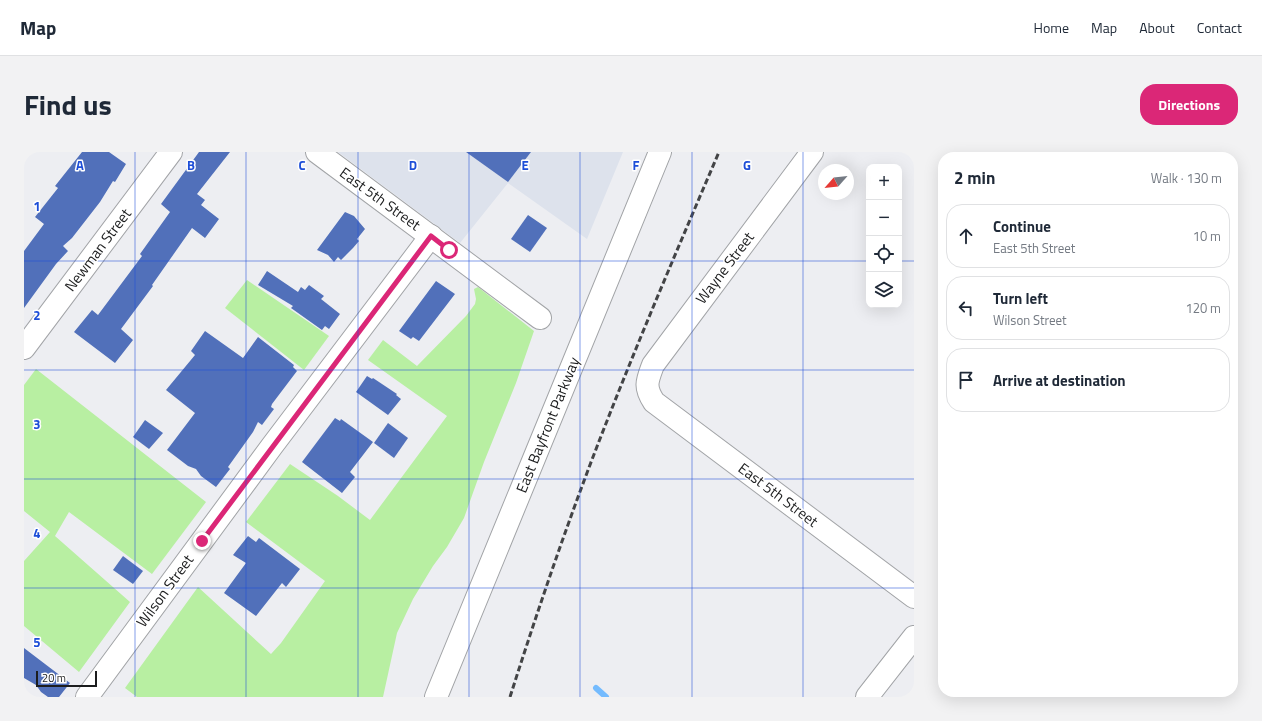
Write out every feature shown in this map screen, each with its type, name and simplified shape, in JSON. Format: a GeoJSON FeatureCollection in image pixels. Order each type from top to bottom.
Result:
{"type":"FeatureCollection","features":[{"type":"Feature","properties":{"kind":"main road","name":"Newman Street"},"geometry":{"type":"LineString","coordinates":[[24,348],[171,152]]}},
{"type":"Feature","properties":{"kind":"main road","name":"East 5th Street"},"geometry":{"type":"LineString","coordinates":[[317,152],[540,318]]}},
{"type":"Feature","properties":{"kind":"main road","name":"East Bayfront Parkway"},"geometry":{"type":"LineString","coordinates":[[436,697],[660,152]]}},
{"type":"Feature","properties":{"kind":"main road","name":"Wayne Street"},"geometry":{"type":"LineString","coordinates":[[647,388],[653,365],[812,152]]}},
{"type":"Feature","properties":{"kind":"main road","name":"Wilson Street"},"geometry":{"type":"LineString","coordinates":[[87,697],[272,446],[431,236]]}},
{"type":"Feature","properties":{"kind":"main road","name":"East 5th Street"},"geometry":{"type":"LineString","coordinates":[[647,388],[654,402],[914,597]]}},
{"type":"Feature","properties":{"kind":"main road"},"geometry":{"type":"LineString","coordinates":[[868,697],[914,637]]}},
{"type":"Feature","properties":{"kind":"shaded area"},"geometry":{"type":"Polygon","coordinates":[[[338,152],[623,152],[587,239],[508,183],[460,243],[338,152]]]}},
{"type":"Feature","properties":{"kind":"green space"},"geometry":{"type":"Polygon","coordinates":[[[247,280],[329,336],[304,370],[225,308],[247,280]]]}},
{"type":"Feature","properties":{"kind":"green space"},"geometry":{"type":"Polygon","coordinates":[[[478,287],[534,331],[516,383],[484,462],[464,518],[413,599],[397,633],[383,697],[137,697],[125,688],[198,587],[271,654],[281,643],[325,581],[246,522],[290,464],[338,496],[370,520],[447,416],[368,360],[383,340],[417,366],[466,316],[475,304],[476,299],[474,289],[478,287]]]}},
{"type":"Feature","properties":{"kind":"green space"},"geometry":{"type":"Polygon","coordinates":[[[36,369],[206,502],[152,574],[69,512],[55,536],[130,602],[79,672],[24,626],[24,561],[50,532],[24,511],[24,385],[36,369]]]}},
{"type":"Feature","properties":{"kind":"building"},"geometry":{"type":"Polygon","coordinates":[[[82,152],[109,152],[126,164],[100,202],[72,238],[63,246],[68,251],[56,264],[24,308],[24,251],[44,224],[35,217],[58,188],[55,186],[82,152]]]}},
{"type":"Feature","properties":{"kind":"building"},"geometry":{"type":"Polygon","coordinates":[[[199,152],[230,152],[197,194],[205,200],[201,205],[219,219],[205,238],[192,228],[152,285],[153,286],[121,329],[133,340],[115,363],[74,332],[92,310],[98,315],[142,256],[140,254],[170,212],[161,204],[199,152]]]}},
{"type":"Feature","properties":{"kind":"building"},"geometry":{"type":"Polygon","coordinates":[[[466,152],[531,152],[508,182],[466,152]]]}},
{"type":"Feature","properties":{"kind":"building"},"geometry":{"type":"Polygon","coordinates":[[[345,212],[354,216],[365,229],[357,239],[359,241],[353,248],[341,260],[338,257],[334,262],[328,255],[317,250],[345,212]]]}},
{"type":"Feature","properties":{"kind":"building"},"geometry":{"type":"Polygon","coordinates":[[[528,215],[547,228],[530,252],[511,239],[528,215]]]}},
{"type":"Feature","properties":{"kind":"building"},"geometry":{"type":"Polygon","coordinates":[[[267,271],[298,292],[301,287],[305,290],[309,285],[324,296],[321,299],[340,314],[329,329],[325,326],[322,330],[291,308],[293,306],[258,285],[267,271]]]}},
{"type":"Feature","properties":{"kind":"building"},"geometry":{"type":"Polygon","coordinates":[[[436,281],[455,294],[419,341],[413,337],[411,339],[399,331],[436,281]]]}},
{"type":"Feature","properties":{"kind":"building"},"geometry":{"type":"Polygon","coordinates":[[[205,331],[243,358],[258,337],[294,365],[293,367],[297,371],[272,404],[271,407],[274,409],[262,425],[258,422],[253,432],[228,467],[230,469],[216,487],[201,476],[196,469],[188,466],[167,450],[195,413],[166,390],[195,355],[191,351],[205,331]]]}},
{"type":"Feature","properties":{"kind":"building"},"geometry":{"type":"Polygon","coordinates":[[[367,376],[372,379],[373,378],[397,394],[396,395],[401,399],[388,415],[356,392],[367,376]]]}},
{"type":"Feature","properties":{"kind":"building"},"geometry":{"type":"Polygon","coordinates":[[[335,418],[340,421],[341,419],[373,442],[350,472],[355,477],[342,493],[302,462],[335,418]]]}},
{"type":"Feature","properties":{"kind":"building"},"geometry":{"type":"Polygon","coordinates":[[[145,420],[163,433],[149,449],[133,437],[145,420]]]}},
{"type":"Feature","properties":{"kind":"building"},"geometry":{"type":"Polygon","coordinates":[[[388,423],[408,438],[394,458],[374,443],[388,423]]]}},
{"type":"Feature","properties":{"kind":"building"},"geometry":{"type":"Polygon","coordinates":[[[248,536],[256,542],[259,538],[300,569],[286,587],[282,583],[256,616],[224,593],[246,563],[233,555],[248,536]]]}},
{"type":"Feature","properties":{"kind":"building"},"geometry":{"type":"Polygon","coordinates":[[[123,556],[143,571],[133,584],[113,570],[123,556]]]}},
{"type":"Feature","properties":{"kind":"building"},"geometry":{"type":"Polygon","coordinates":[[[24,648],[70,683],[59,697],[48,697],[41,692],[36,685],[24,678],[24,648]]]}},
{"type":"Feature","properties":{"kind":"waterway"},"geometry":{"type":"LineString","coordinates":[[596,688],[606,697]]}},
{"type":"Feature","properties":{"kind":"railway"},"geometry":{"type":"LineString","coordinates":[[510,697],[555,561],[592,459],[719,152]]}},
{"type":"Feature","properties":{"kind":"route"},"geometry":{"type":"LineString","coordinates":[[202,541],[431,236],[449,250]]}}]}
